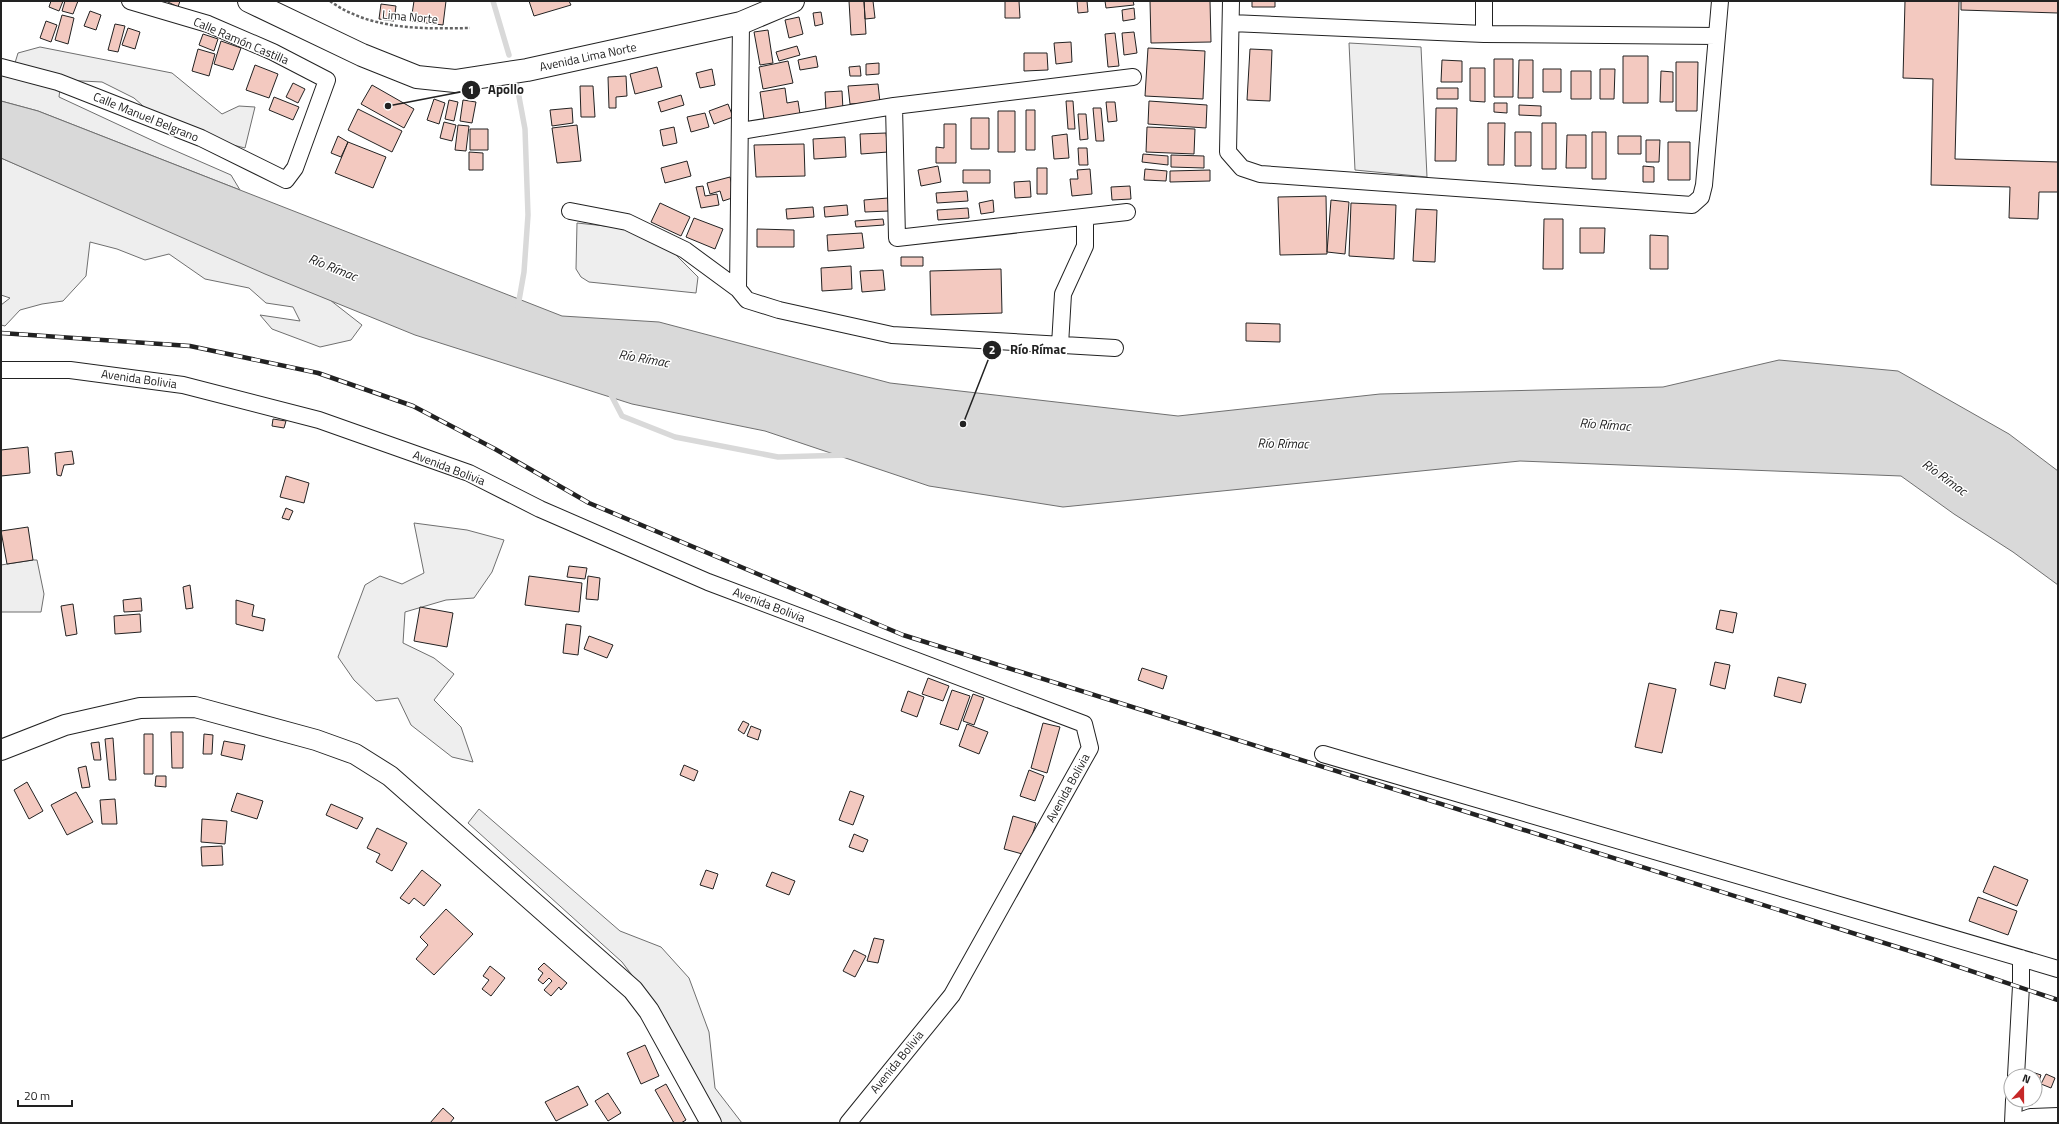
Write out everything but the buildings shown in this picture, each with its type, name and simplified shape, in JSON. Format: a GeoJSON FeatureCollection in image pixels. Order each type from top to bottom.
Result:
{"type":"FeatureCollection","features":[{"type":"Feature","properties":{"kind":"highway","name":"Avenida Lima Norte"},"geometry":{"type":"LineString","coordinates":[[249,1],[362,55],[417,77],[455,82],[527,70],[741,23],[793,1]]}},
{"type":"Feature","properties":{"kind":"street","name":"Calle Ramón Castilla"},"geometry":{"type":"LineString","coordinates":[[130,1],[208,24],[273,52],[327,80],[295,168],[286,180]]}},
{"type":"Feature","properties":{"kind":"street"},"geometry":{"type":"LineString","coordinates":[[1231,1],[1228,152],[1242,168],[1260,174],[1692,205],[1701,197],[1704,185],[1720,1]]}},
{"type":"Feature","properties":{"kind":"street"},"geometry":{"type":"LineString","coordinates":[[1484,1],[1484,34]]}},
{"type":"Feature","properties":{"kind":"street"},"geometry":{"type":"LineString","coordinates":[[738,289],[741,23]]}},
{"type":"Feature","properties":{"kind":"street"},"geometry":{"type":"LineString","coordinates":[[1231,23],[1484,34],[1717,36]]}},
{"type":"Feature","properties":{"kind":"street","name":"Calle Manuel Belgrano"},"geometry":{"type":"LineString","coordinates":[[1,67],[58,82],[201,138],[286,180]]}},
{"type":"Feature","properties":{"kind":"street"},"geometry":{"type":"LineString","coordinates":[[740,131],[894,106],[1133,77]]}},
{"type":"Feature","properties":{"kind":"street"},"geometry":{"type":"LineString","coordinates":[[894,106],[897,238],[1127,212]]}},
{"type":"Feature","properties":{"kind":"street"},"geometry":{"type":"LineString","coordinates":[[570,211],[627,222],[685,250],[738,289],[747,300],[779,310],[892,335],[1115,348]]}},
{"type":"Feature","properties":{"kind":"street"},"geometry":{"type":"LineString","coordinates":[[1060,345],[1063,294],[1085,246],[1085,217]]}},
{"type":"Feature","properties":{"kind":"street","name":"Avenida Bolivia"},"geometry":{"type":"LineString","coordinates":[[1,370],[70,370],[183,385],[319,420],[469,473],[540,509],[708,582],[1084,724],[1090,748],[952,995],[848,1123]]}},
{"type":"Feature","properties":{"kind":"street"},"geometry":{"type":"LineString","coordinates":[[1,750],[66,725],[140,708],[195,707],[302,736],[355,754],[390,776],[633,990],[649,1011],[710,1123]]}},
{"type":"Feature","properties":{"kind":"street"},"geometry":{"type":"LineString","coordinates":[[1323,754],[2058,969]]}},
{"type":"Feature","properties":{"kind":"street"},"geometry":{"type":"LineString","coordinates":[[2016,1068],[2021,958]]}},
{"type":"Feature","properties":{"kind":"street"},"geometry":{"type":"LineString","coordinates":[[2013,1123],[2014,1108]]}},
{"type":"Feature","properties":{"kind":"street"},"geometry":{"type":"LineString","coordinates":[[2020,1123],[2031,1118],[2058,1118]]}},
{"type":"Feature","properties":{"kind":"path","name":"Lima Norte"},"geometry":{"type":"LineString","coordinates":[[330,1],[339,8],[370,22],[423,29],[470,28]]}},
{"type":"Feature","properties":{"kind":"shaded area"},"geometry":{"type":"Polygon","coordinates":[[[1349,43],[1421,47],[1427,177],[1355,170],[1349,43]]]}},
{"type":"Feature","properties":{"kind":"shaded area"},"geometry":{"type":"Polygon","coordinates":[[[40,47],[172,73],[222,114],[239,106],[255,107],[245,148],[209,139],[160,121],[134,98],[102,82],[61,80],[59,97],[231,175],[240,190],[38,111],[1,101],[1,74],[11,76],[18,53],[40,47]]]}},
{"type":"Feature","properties":{"kind":"shaded area"},"geometry":{"type":"Polygon","coordinates":[[[1,158],[330,300],[362,325],[351,340],[320,347],[272,329],[260,315],[300,321],[293,307],[266,303],[249,288],[205,279],[169,254],[145,260],[117,249],[90,242],[86,276],[63,301],[42,304],[20,310],[5,326],[1,325],[1,305],[10,298],[1,295],[1,158]]]}},
{"type":"Feature","properties":{"kind":"shaded area"},"geometry":{"type":"Polygon","coordinates":[[[577,223],[634,229],[669,248],[698,277],[696,293],[589,282],[581,277],[576,269],[577,223]]]}},
{"type":"Feature","properties":{"kind":"shaded area"},"geometry":{"type":"Polygon","coordinates":[[[414,523],[467,530],[504,540],[492,572],[474,598],[446,600],[405,612],[403,643],[434,658],[454,674],[434,700],[461,727],[473,762],[452,757],[411,725],[398,698],[376,701],[354,680],[338,657],[365,585],[380,576],[402,584],[424,573],[414,523]]]}},
{"type":"Feature","properties":{"kind":"shaded area"},"geometry":{"type":"Polygon","coordinates":[[[37,560],[44,594],[41,612],[1,612],[1,565],[37,560]]]}},
{"type":"Feature","properties":{"kind":"shaded area"},"geometry":{"type":"Polygon","coordinates":[[[479,809],[620,931],[661,947],[689,978],[709,1032],[715,1088],[742,1123],[718,1123],[647,995],[622,962],[468,823],[479,809]]]}},
{"type":"Feature","properties":{"kind":"water"},"geometry":{"type":"Polygon","coordinates":[[[1,101],[38,111],[562,316],[659,322],[890,383],[1178,416],[1380,394],[1663,387],[1779,360],[1898,371],[2009,434],[2058,471],[2058,585],[2013,552],[1954,514],[1901,476],[1520,461],[1063,507],[929,486],[765,431],[632,404],[415,335],[265,274],[1,158],[1,101]]]}},
{"type":"Feature","properties":{"kind":"waterway"},"geometry":{"type":"LineString","coordinates":[[493,1],[509,55]]}},
{"type":"Feature","properties":{"kind":"waterway"},"geometry":{"type":"LineString","coordinates":[[517,86],[525,129],[528,215],[524,272],[518,306]]}},
{"type":"Feature","properties":{"kind":"waterway"},"geometry":{"type":"LineString","coordinates":[[609,391],[622,416],[675,437],[778,457],[847,455]]}},
{"type":"Feature","properties":{"kind":"railway"},"geometry":{"type":"LineString","coordinates":[[1,333],[190,346],[318,373],[413,406],[495,449],[589,503],[903,635],[1929,957],[2058,1000]]}},
{"type":"Feature","properties":{"kind":"place","name":"Apollo"},"geometry":{"type":"Point","coordinates":[388,106]}},
{"type":"Feature","properties":{"kind":"place","name":"Río Rímac"},"geometry":{"type":"Point","coordinates":[963,424]}}]}
